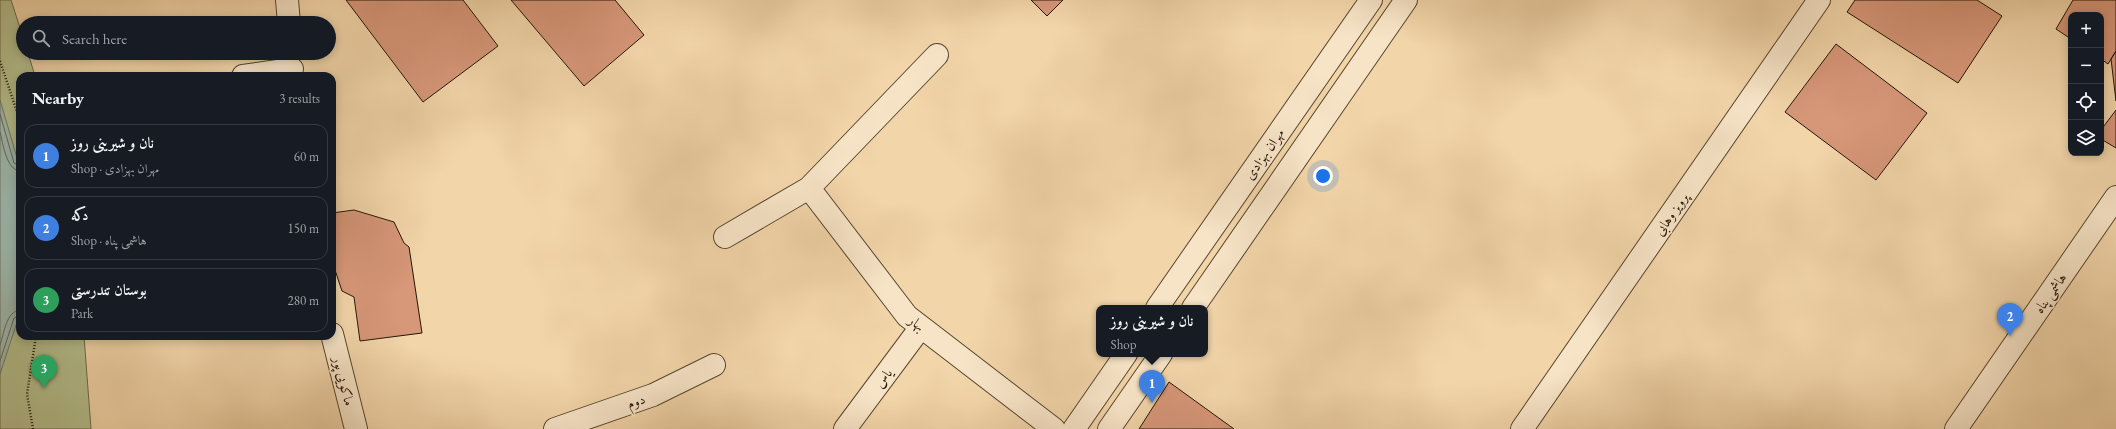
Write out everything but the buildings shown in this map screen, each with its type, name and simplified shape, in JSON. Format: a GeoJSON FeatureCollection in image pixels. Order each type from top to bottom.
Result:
{"type":"FeatureCollection","features":[{"type":"Feature","properties":{"kind":"street"},"geometry":{"type":"LineString","coordinates":[[287,0],[288,16]]}},
{"type":"Feature","properties":{"kind":"street","name":"مهران بهزادی"},"geometry":{"type":"LineString","coordinates":[[1160,305],[1371,0]]}},
{"type":"Feature","properties":{"kind":"street","name":"مهران بهزادی"},"geometry":{"type":"LineString","coordinates":[[1195,305],[1406,0]]}},
{"type":"Feature","properties":{"kind":"street","name":"پرویز وهابی"},"geometry":{"type":"LineString","coordinates":[[1522,429],[1819,0]]}},
{"type":"Feature","properties":{"kind":"street"},"geometry":{"type":"LineString","coordinates":[[725,237],[809,188],[937,55]]}},
{"type":"Feature","properties":{"kind":"street"},"geometry":{"type":"LineString","coordinates":[[263,72],[292,66]]}},
{"type":"Feature","properties":{"kind":"street","name":"بهار"},"geometry":{"type":"LineString","coordinates":[[809,188],[907,316],[1054,429]]}},
{"type":"Feature","properties":{"kind":"street","name":"هاشمی پناه"},"geometry":{"type":"LineString","coordinates":[[1956,429],[2116,197]]}},
{"type":"Feature","properties":{"kind":"street","name":"یاس"},"geometry":{"type":"LineString","coordinates":[[846,429],[921,327]]}},
{"type":"Feature","properties":{"kind":"street","name":"ماکویی‌ پور"},"geometry":{"type":"LineString","coordinates":[[334,340],[356,429]]}},
{"type":"Feature","properties":{"kind":"street"},"geometry":{"type":"LineString","coordinates":[[1074,429],[1124,357]]}},
{"type":"Feature","properties":{"kind":"street"},"geometry":{"type":"LineString","coordinates":[[1109,429],[1159,357]]}},
{"type":"Feature","properties":{"kind":"street","name":"دوم"},"geometry":{"type":"LineString","coordinates":[[555,429],[653,395],[714,365]]}},
{"type":"Feature","properties":{"kind":"path"},"geometry":{"type":"LineString","coordinates":[[0,61],[16,109]]}},
{"type":"Feature","properties":{"kind":"path"},"geometry":{"type":"LineString","coordinates":[[33,429],[27,394],[35,340]]}},
{"type":"Feature","properties":{"kind":"green space"},"geometry":{"type":"Polygon","coordinates":[[[0,0],[11,0],[16,16],[16,60],[30,60],[34,72],[16,72],[16,182],[0,135],[0,0]]]}},
{"type":"Feature","properties":{"kind":"green space"},"geometry":{"type":"Polygon","coordinates":[[[16,281],[16,340],[84,340],[91,429],[0,429],[0,346],[16,281]]]}},
{"type":"Feature","properties":{"kind":"water"},"geometry":{"type":"Polygon","coordinates":[[[0,100],[16,154],[16,325],[0,374],[0,100]]]}},
{"type":"Feature","properties":{"kind":"place","name":"دکه"},"geometry":{"type":"Point","coordinates":[2010,336]}},
{"type":"Feature","properties":{"kind":"place","name":"بوستان تندرستی"},"geometry":{"type":"Point","coordinates":[44,388]}},
{"type":"Feature","properties":{"kind":"place","name":"نان و شیرینی روز"},"geometry":{"type":"Point","coordinates":[1152,403]}}]}
